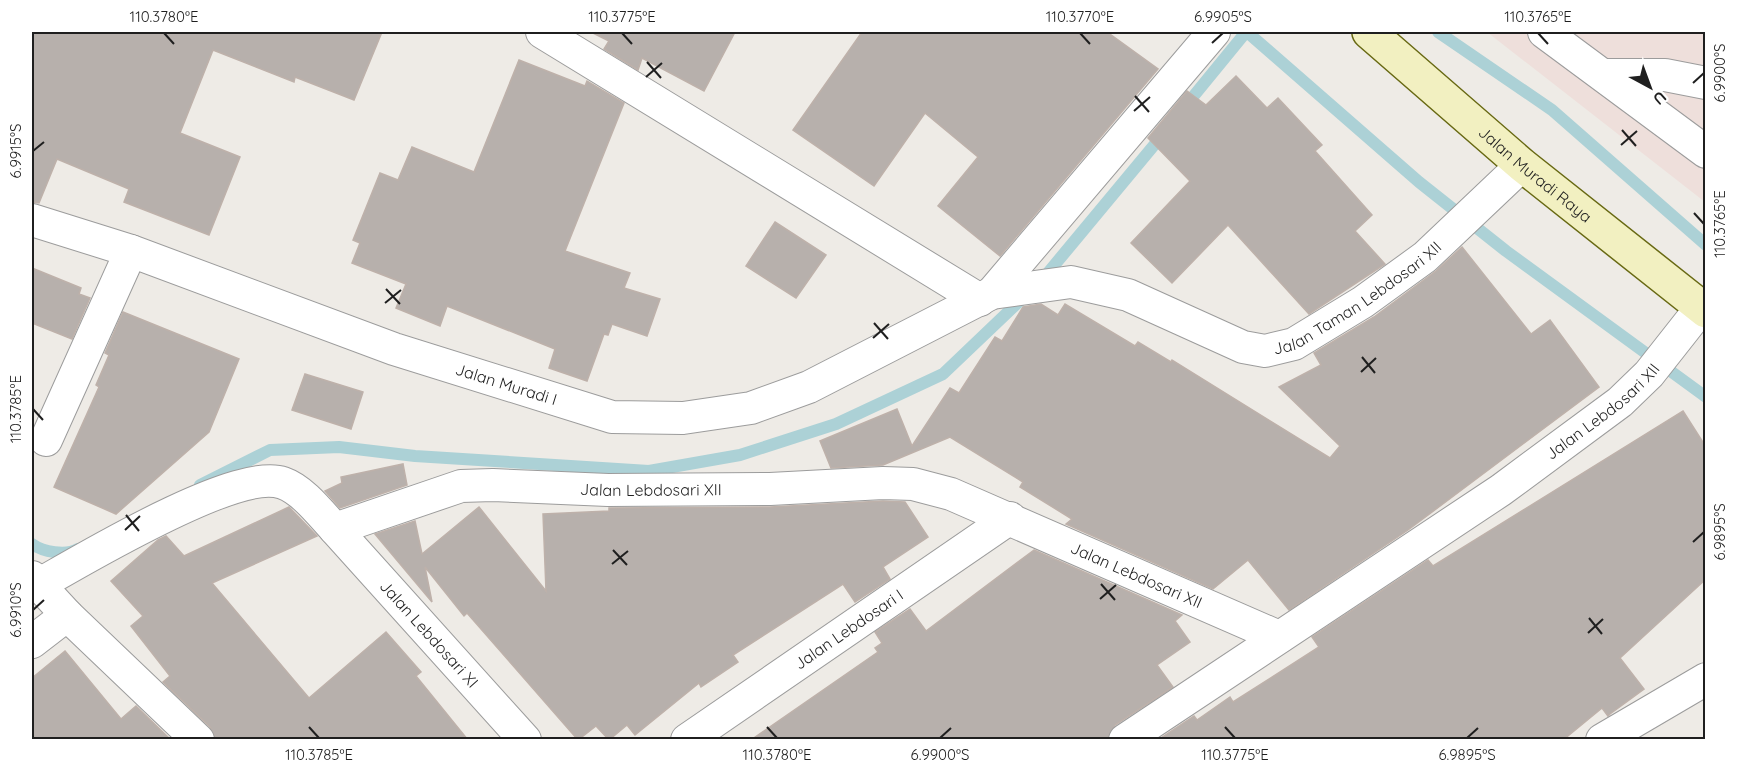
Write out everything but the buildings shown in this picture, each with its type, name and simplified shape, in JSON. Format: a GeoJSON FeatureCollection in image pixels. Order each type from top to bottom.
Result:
{"type":"FeatureCollection","features":[{"type":"Feature","properties":{"kind":"street"},"geometry":{"type":"LineString","coordinates":[[542,32],[986,296],[1214,32]]}},
{"type":"Feature","properties":{"kind":"street"},"geometry":{"type":"LineString","coordinates":[[1544,32],[1706,152]]}},
{"type":"Feature","properties":{"kind":"street","name":"Jalan Muradi Raya"},"geometry":{"type":"LineString","coordinates":[[1374,33],[1522,165],[1703,309]]}},
{"type":"Feature","properties":{"kind":"street"},"geometry":{"type":"LineString","coordinates":[[1605,75],[1665,75],[1706,83]]}},
{"type":"Feature","properties":{"kind":"street","name":"Jalan Taman Lebdosari XII"},"geometry":{"type":"LineString","coordinates":[[986,296],[1028,287],[1071,282],[1128,295],[1243,347],[1265,351],[1294,344],[1323,328],[1425,257],[1522,165]]}},
{"type":"Feature","properties":{"kind":"street","name":"Jalan Muradi I"},"geometry":{"type":"LineString","coordinates":[[32,220],[131,251],[394,350],[612,417],[683,418],[751,408],[809,387],[986,296]]}},
{"type":"Feature","properties":{"kind":"street"},"geometry":{"type":"LineString","coordinates":[[46,440],[131,251]]}},
{"type":"Feature","properties":{"kind":"street","name":"Jalan Lebdosari XII"},"geometry":{"type":"LineString","coordinates":[[1125,740],[1501,489],[1620,402],[1649,374],[1703,309]]}},
{"type":"Feature","properties":{"kind":"street"},"geometry":{"type":"LineString","coordinates":[[198,740],[67,615],[36,580],[164,515],[255,483],[272,481],[285,484],[311,504],[335,529]]}},
{"type":"Feature","properties":{"kind":"street","name":"Jalan Lebdosari XII"},"geometry":{"type":"LineString","coordinates":[[335,529],[461,486],[493,485],[608,490],[913,484],[951,494],[1010,518],[1279,637]]}},
{"type":"Feature","properties":{"kind":"street","name":"Jalan Lebdosari I"},"geometry":{"type":"LineString","coordinates":[[687,740],[1010,518]]}},
{"type":"Feature","properties":{"kind":"street","name":"Jalan Lebdosari XI"},"geometry":{"type":"LineString","coordinates":[[335,529],[525,740]]}},
{"type":"Feature","properties":{"kind":"street"},"geometry":{"type":"LineString","coordinates":[[32,642],[67,615]]}},
{"type":"Feature","properties":{"kind":"street"},"geometry":{"type":"LineString","coordinates":[[1602,740],[1706,679]]}},
{"type":"Feature","properties":{"kind":"shaded area"},"geometry":{"type":"Polygon","coordinates":[[[1487,32],[1705,32],[1705,202],[1487,32]]]}},
{"type":"Feature","properties":{"kind":"waterway"},"geometry":{"type":"LineString","coordinates":[[1183,109],[1246,32]]}},
{"type":"Feature","properties":{"kind":"waterway"},"geometry":{"type":"LineString","coordinates":[[1247,32],[1419,182],[1506,251],[1706,397]]}},
{"type":"Feature","properties":{"kind":"waterway"},"geometry":{"type":"LineString","coordinates":[[1438,32],[1552,110],[1706,245]]}},
{"type":"Feature","properties":{"kind":"waterway"},"geometry":{"type":"LineString","coordinates":[[1042,280],[1165,132]]}},
{"type":"Feature","properties":{"kind":"waterway"},"geometry":{"type":"LineString","coordinates":[[200,485],[270,450],[339,447],[415,456],[649,471],[740,455],[836,424],[943,374],[1027,294]]}},
{"type":"Feature","properties":{"kind":"waterway"},"geometry":{"type":"LineString","coordinates":[[32,544],[55,552],[78,549]]}}]}
